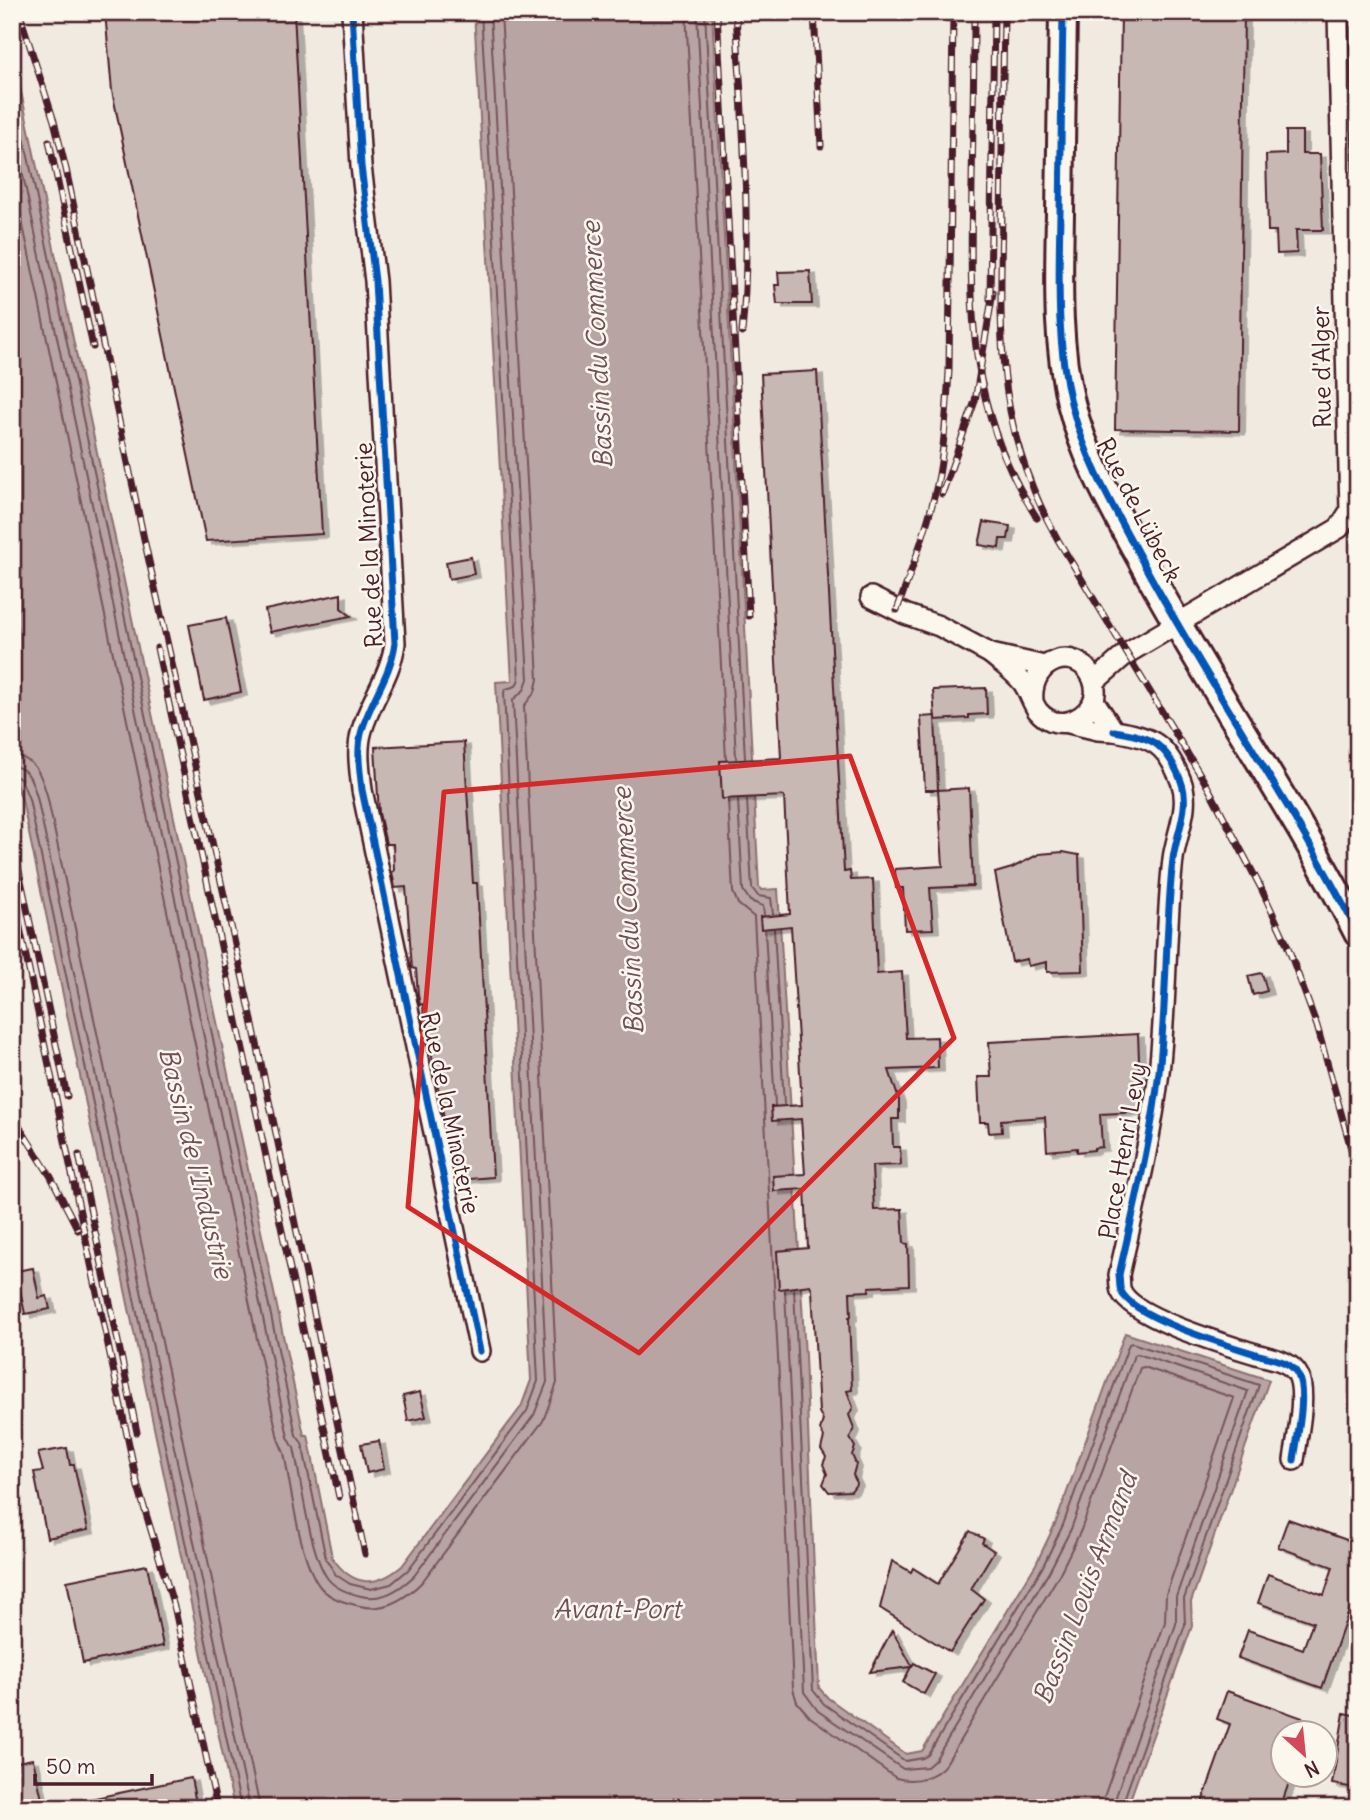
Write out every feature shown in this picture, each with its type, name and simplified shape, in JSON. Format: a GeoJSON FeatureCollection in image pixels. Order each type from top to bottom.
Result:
{"type":"FeatureCollection","features":[{"type":"Feature","properties":{"kind":"main road","name":"Rue de Lübeck"},"geometry":{"type":"LineString","coordinates":[[1063,12],[1058,301],[1064,366],[1071,402],[1087,456],[1175,624],[1296,819],[1358,933]]}},
{"type":"Feature","properties":{"kind":"street","name":"Rue de la Minoterie"},"geometry":{"type":"LineString","coordinates":[[352,12],[360,155],[375,281],[395,643],[393,660],[362,731],[358,753],[360,778],[480,1351]]}},
{"type":"Feature","properties":{"kind":"street","name":"Rue d'Alger"},"geometry":{"type":"LineString","coordinates":[[1126,654],[1339,528],[1350,511],[1338,12]]}},
{"type":"Feature","properties":{"kind":"street"},"geometry":{"type":"LineString","coordinates":[[871,597],[905,614],[939,626],[991,654],[1022,682],[1037,710],[1046,718],[1060,723],[1069,723],[1084,715],[1094,691],[1126,654]]}},
{"type":"Feature","properties":{"kind":"street"},"geometry":{"type":"LineString","coordinates":[[991,654],[1044,666]]}},
{"type":"Feature","properties":{"kind":"street"},"geometry":{"type":"LineString","coordinates":[[1033,701],[1035,676],[1044,666],[1055,660],[1093,663],[1126,654]]}},
{"type":"Feature","properties":{"kind":"street"},"geometry":{"type":"LineString","coordinates":[[1079,663],[1088,671],[1094,691],[1114,731]]}},
{"type":"Feature","properties":{"kind":"street","name":"Place Henri Levy"},"geometry":{"type":"LineString","coordinates":[[1069,723],[1154,740],[1170,761],[1181,781],[1184,794],[1184,809],[1173,857],[1159,1070],[1148,1149],[1119,1275],[1121,1291],[1131,1303],[1158,1320],[1288,1364],[1298,1374],[1302,1391],[1294,1460]]}},
{"type":"Feature","properties":{"kind":"highlighted area"},"geometry":{"type":"Polygon","coordinates":[[[850,756],[954,1038],[639,1353],[408,1207],[444,792],[850,756]]]}},
{"type":"Feature","properties":{"kind":"water","name":"Avant-Port"},"geometry":{"type":"Polygon","coordinates":[[[474,12],[712,12],[759,887],[761,890],[778,889],[805,1356],[819,1688],[828,1698],[906,1754],[922,1751],[1036,1564],[1056,1522],[1125,1333],[1269,1380],[1191,1602],[1192,1626],[1127,1808],[234,1808],[22,800],[12,773],[12,49],[332,1557],[356,1579],[374,1581],[402,1566],[521,1407],[531,1380],[496,682],[512,681],[474,12]]]}},
{"type":"Feature","properties":{"kind":"building"},"geometry":{"type":"Polygon","coordinates":[[[105,12],[294,12],[322,534],[206,541],[112,91],[105,12]]]}},
{"type":"Feature","properties":{"kind":"building"},"geometry":{"type":"Polygon","coordinates":[[[1121,12],[1244,12],[1239,431],[1115,429],[1121,12]]]}},
{"type":"Feature","properties":{"kind":"building"},"geometry":{"type":"Polygon","coordinates":[[[1286,131],[1302,131],[1302,154],[1320,154],[1323,230],[1296,230],[1297,253],[1277,254],[1276,231],[1268,231],[1266,155],[1286,154],[1286,131]]]}},
{"type":"Feature","properties":{"kind":"building"},"geometry":{"type":"Polygon","coordinates":[[[810,271],[812,304],[777,304],[775,285],[779,285],[778,272],[810,271]]]}},
{"type":"Feature","properties":{"kind":"building"},"geometry":{"type":"Polygon","coordinates":[[[817,371],[844,872],[850,871],[851,880],[873,879],[877,974],[902,972],[906,1038],[937,1037],[938,1068],[889,1070],[899,1100],[899,1119],[892,1119],[893,1147],[900,1147],[901,1165],[872,1166],[874,1210],[902,1209],[904,1243],[908,1244],[909,1285],[869,1287],[869,1291],[850,1292],[852,1390],[847,1391],[853,1407],[849,1415],[854,1428],[850,1438],[855,1447],[852,1455],[856,1464],[853,1475],[857,1483],[851,1491],[829,1492],[823,1484],[827,1474],[823,1464],[826,1457],[821,1449],[824,1437],[820,1430],[823,1420],[819,1412],[812,1290],[810,1285],[779,1289],[777,1251],[808,1248],[805,1189],[774,1191],[773,1176],[805,1174],[801,1119],[772,1121],[771,1107],[802,1105],[791,926],[761,929],[760,917],[790,914],[784,796],[722,799],[720,761],[781,758],[761,374],[817,371]]]}},
{"type":"Feature","properties":{"kind":"building"},"geometry":{"type":"Polygon","coordinates":[[[984,522],[1010,526],[1008,539],[1000,539],[999,548],[979,545],[984,522]]]}},
{"type":"Feature","properties":{"kind":"building"},"geometry":{"type":"Polygon","coordinates":[[[471,557],[474,574],[449,579],[446,562],[471,557]]]}},
{"type":"Feature","properties":{"kind":"building"},"geometry":{"type":"Polygon","coordinates":[[[341,594],[341,608],[351,616],[270,632],[265,610],[341,594]]]}},
{"type":"Feature","properties":{"kind":"building"},"geometry":{"type":"Polygon","coordinates":[[[226,618],[241,692],[204,700],[189,625],[226,618]]]}},
{"type":"Feature","properties":{"kind":"building"},"geometry":{"type":"Polygon","coordinates":[[[986,688],[987,714],[935,720],[933,690],[986,688]]]}},
{"type":"Feature","properties":{"kind":"building"},"geometry":{"type":"Polygon","coordinates":[[[935,716],[938,790],[925,790],[921,717],[935,716]]]}},
{"type":"Feature","properties":{"kind":"building"},"geometry":{"type":"Polygon","coordinates":[[[464,742],[473,883],[477,883],[493,1177],[457,1180],[424,1026],[416,969],[412,968],[406,887],[395,888],[392,872],[393,844],[386,844],[379,813],[375,747],[464,742]]]}},
{"type":"Feature","properties":{"kind":"building"},"geometry":{"type":"Polygon","coordinates":[[[969,788],[973,886],[930,888],[933,929],[905,930],[903,888],[896,888],[895,869],[943,866],[938,790],[969,788]]]}},
{"type":"Feature","properties":{"kind":"building"},"geometry":{"type":"Polygon","coordinates":[[[1063,852],[1079,855],[1083,971],[1047,972],[1047,962],[1028,966],[1027,959],[1012,962],[995,873],[1012,868],[1039,854],[1063,852]]]}},
{"type":"Feature","properties":{"kind":"building"},"geometry":{"type":"Polygon","coordinates":[[[1262,973],[1267,991],[1253,995],[1248,976],[1262,973]]]}},
{"type":"Feature","properties":{"kind":"building"},"geometry":{"type":"Polygon","coordinates":[[[1138,1034],[1141,1112],[1100,1114],[1102,1147],[1077,1152],[1077,1148],[1047,1151],[1045,1117],[1001,1120],[1002,1132],[989,1133],[988,1122],[980,1122],[978,1077],[991,1077],[989,1042],[1138,1034]]]}},
{"type":"Feature","properties":{"kind":"building"},"geometry":{"type":"Polygon","coordinates":[[[33,1268],[39,1298],[47,1296],[50,1309],[25,1314],[16,1271],[33,1268]]]}},
{"type":"Feature","properties":{"kind":"building"},"geometry":{"type":"Polygon","coordinates":[[[420,1392],[426,1417],[408,1421],[403,1396],[420,1392]]]}},
{"type":"Feature","properties":{"kind":"building"},"geometry":{"type":"Polygon","coordinates":[[[379,1441],[384,1469],[367,1473],[361,1444],[379,1441]]]}},
{"type":"Feature","properties":{"kind":"building"},"geometry":{"type":"Polygon","coordinates":[[[67,1448],[70,1465],[74,1465],[88,1530],[47,1538],[34,1472],[43,1471],[38,1453],[67,1448]]]}},
{"type":"Feature","properties":{"kind":"building"},"geometry":{"type":"Polygon","coordinates":[[[1288,1519],[1358,1544],[1358,1585],[1322,1688],[1238,1658],[1248,1630],[1303,1649],[1313,1622],[1258,1603],[1268,1574],[1324,1595],[1333,1567],[1278,1547],[1288,1519]]]}},
{"type":"Feature","properties":{"kind":"building"},"geometry":{"type":"Polygon","coordinates":[[[970,1531],[984,1539],[982,1543],[994,1551],[971,1589],[984,1599],[950,1652],[880,1608],[892,1561],[911,1572],[913,1568],[938,1584],[970,1531]]]}},
{"type":"Feature","properties":{"kind":"building"},"geometry":{"type":"Polygon","coordinates":[[[147,1565],[163,1646],[83,1663],[67,1581],[147,1565]]]}},
{"type":"Feature","properties":{"kind":"building"},"geometry":{"type":"Polygon","coordinates":[[[892,1630],[912,1666],[914,1663],[935,1674],[924,1694],[903,1682],[911,1667],[870,1672],[892,1630]]]}},
{"type":"Feature","properties":{"kind":"building"},"geometry":{"type":"Polygon","coordinates":[[[1227,1691],[1303,1718],[1268,1718],[1268,1788],[1287,1788],[1280,1808],[1200,1808],[1230,1724],[1217,1719],[1227,1691]]]}},
{"type":"Feature","properties":{"kind":"building"},"geometry":{"type":"Polygon","coordinates":[[[1344,1713],[1358,1716],[1358,1773],[1355,1788],[1338,1785],[1338,1748],[1344,1713]]]}},
{"type":"Feature","properties":{"kind":"building"},"geometry":{"type":"Polygon","coordinates":[[[33,1759],[44,1808],[12,1808],[12,1763],[33,1759]]]}},
{"type":"Feature","properties":{"kind":"building"},"geometry":{"type":"Polygon","coordinates":[[[191,1778],[197,1808],[77,1808],[76,1802],[191,1778]]]}},
{"type":"Feature","properties":{"kind":"railway"},"geometry":{"type":"LineString","coordinates":[[19,12],[54,121],[66,169],[144,539],[249,1006],[365,1554]]}},
{"type":"Feature","properties":{"kind":"railway"},"geometry":{"type":"LineString","coordinates":[[717,12],[749,616]]}},
{"type":"Feature","properties":{"kind":"railway"},"geometry":{"type":"LineString","coordinates":[[736,12],[746,213],[742,333]]}},
{"type":"Feature","properties":{"kind":"railway"},"geometry":{"type":"LineString","coordinates":[[814,12],[821,146]]}},
{"type":"Feature","properties":{"kind":"railway"},"geometry":{"type":"LineString","coordinates":[[897,610],[931,509],[946,423],[949,371],[953,12]]}},
{"type":"Feature","properties":{"kind":"railway"},"geometry":{"type":"LineString","coordinates":[[974,12],[971,273],[977,356],[997,437],[1014,477],[1037,518]]}},
{"type":"Feature","properties":{"kind":"railway"},"geometry":{"type":"LineString","coordinates":[[990,299],[994,12]]}},
{"type":"Feature","properties":{"kind":"railway"},"geometry":{"type":"LineString","coordinates":[[1001,222],[1004,12]]}},
{"type":"Feature","properties":{"kind":"railway"},"geometry":{"type":"LineString","coordinates":[[49,141],[93,347]]}},
{"type":"Feature","properties":{"kind":"railway"},"geometry":{"type":"LineString","coordinates":[[1002,212],[1001,300],[1005,380],[1022,458],[1037,498],[1058,540],[1209,789],[1261,888],[1286,942],[1317,1026],[1358,1174]]}},
{"type":"Feature","properties":{"kind":"railway"},"geometry":{"type":"LineString","coordinates":[[942,494],[975,401],[993,292]]}},
{"type":"Feature","properties":{"kind":"railway"},"geometry":{"type":"LineString","coordinates":[[157,648],[339,1497]]}},
{"type":"Feature","properties":{"kind":"railway"},"geometry":{"type":"LineString","coordinates":[[12,838],[67,1096]]}},
{"type":"Feature","properties":{"kind":"railway"},"geometry":{"type":"LineString","coordinates":[[12,890],[138,1487],[175,1610],[217,1808]]}},
{"type":"Feature","properties":{"kind":"railway"},"geometry":{"type":"LineString","coordinates":[[12,1115],[51,1177],[78,1230]]}},
{"type":"Feature","properties":{"kind":"railway"},"geometry":{"type":"LineString","coordinates":[[79,1155],[137,1432]]}},
{"type":"Feature","properties":{"kind":"cycle path"},"geometry":{"type":"LineString","coordinates":[[352,12],[361,166],[375,281],[395,643],[389,666],[362,730],[359,745],[362,790],[480,1351]]}},
{"type":"Feature","properties":{"kind":"cycle path"},"geometry":{"type":"LineString","coordinates":[[1063,12],[1059,309],[1066,380],[1077,424],[1101,482],[1166,605],[1306,837],[1358,933]]}},
{"type":"Feature","properties":{"kind":"cycle path"},"geometry":{"type":"LineString","coordinates":[[1114,731],[1148,739],[1156,744],[1170,758],[1184,791],[1182,820],[1170,886],[1156,1098],[1119,1275],[1120,1289],[1129,1301],[1161,1320],[1204,1337],[1279,1360],[1295,1370],[1302,1393],[1294,1460]]}},
{"type":"Feature","properties":{"kind":"water label","name":"Bassin du Commerce"},"geometry":{"type":"Point","coordinates":[597,345]}},
{"type":"Feature","properties":{"kind":"water label","name":"Bassin du Commerce"},"geometry":{"type":"Point","coordinates":[628,911]}},
{"type":"Feature","properties":{"kind":"water label","name":"Bassin de l'Industrie"},"geometry":{"type":"Point","coordinates":[196,1163]}},
{"type":"Feature","properties":{"kind":"water label","name":"Bassin Louis Armand"},"geometry":{"type":"Point","coordinates":[1085,1588]}}]}
